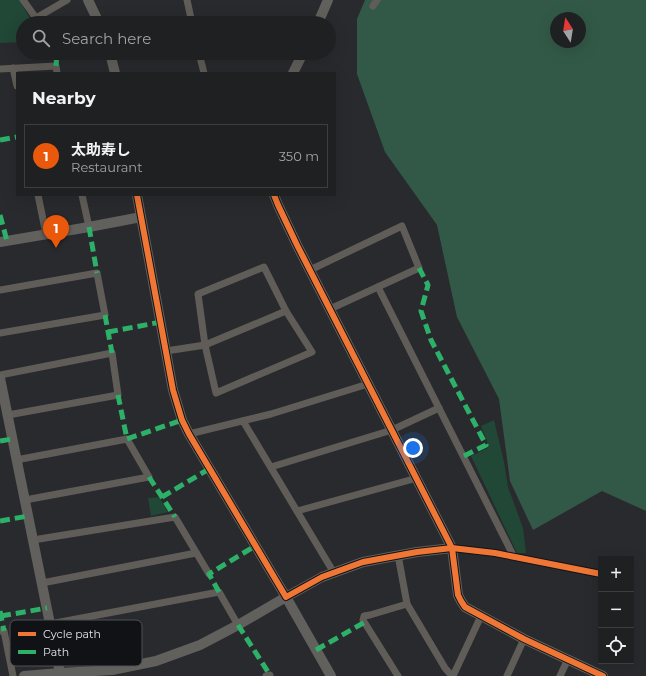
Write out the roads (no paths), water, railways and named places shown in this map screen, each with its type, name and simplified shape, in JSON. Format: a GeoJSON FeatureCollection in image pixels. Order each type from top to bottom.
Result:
{"type":"FeatureCollection","features":[{"type":"Feature","properties":{"kind":"street"},"geometry":{"type":"LineString","coordinates":[[23,0],[35,16]]}},
{"type":"Feature","properties":{"kind":"street"},"geometry":{"type":"LineString","coordinates":[[39,16],[67,0]]}},
{"type":"Feature","properties":{"kind":"street"},"geometry":{"type":"LineString","coordinates":[[88,0],[96,16]]}},
{"type":"Feature","properties":{"kind":"street"},"geometry":{"type":"LineString","coordinates":[[187,0],[190,16]]}},
{"type":"Feature","properties":{"kind":"street"},"geometry":{"type":"LineString","coordinates":[[321,16],[328,0]]}},
{"type":"Feature","properties":{"kind":"street"},"geometry":{"type":"LineString","coordinates":[[112,60],[115,72]]}},
{"type":"Feature","properties":{"kind":"street"},"geometry":{"type":"LineString","coordinates":[[201,60],[204,72]]}},
{"type":"Feature","properties":{"kind":"street"},"geometry":{"type":"LineString","coordinates":[[294,72],[300,60]]}},
{"type":"Feature","properties":{"kind":"street"},"geometry":{"type":"LineString","coordinates":[[0,69],[56,66],[57,72]]}},
{"type":"Feature","properties":{"kind":"street"},"geometry":{"type":"LineString","coordinates":[[14,68],[16,80]]}},
{"type":"Feature","properties":{"kind":"street"},"geometry":{"type":"LineString","coordinates":[[38,196],[46,234]]}},
{"type":"Feature","properties":{"kind":"street"},"geometry":{"type":"LineString","coordinates":[[82,196],[88,227]]}},
{"type":"Feature","properties":{"kind":"street"},"geometry":{"type":"LineString","coordinates":[[138,196],[173,390],[182,420],[188,434],[286,597],[331,676]]}},
{"type":"Feature","properties":{"kind":"street"},"geometry":{"type":"LineString","coordinates":[[274,196],[310,270],[452,548],[458,595],[465,607],[524,639],[603,676]]}},
{"type":"Feature","properties":{"kind":"street"},"geometry":{"type":"LineString","coordinates":[[0,242],[141,217]]}},
{"type":"Feature","properties":{"kind":"street"},"geometry":{"type":"LineString","coordinates":[[310,270],[402,226],[419,268],[330,309]]}},
{"type":"Feature","properties":{"kind":"street"},"geometry":{"type":"LineString","coordinates":[[264,267],[286,311],[312,352],[216,393],[205,345],[198,294],[264,267]]}},
{"type":"Feature","properties":{"kind":"street"},"geometry":{"type":"LineString","coordinates":[[0,290],[97,273],[105,315],[0,333]]}},
{"type":"Feature","properties":{"kind":"street"},"geometry":{"type":"LineString","coordinates":[[378,287],[514,557]]}},
{"type":"Feature","properties":{"kind":"street"},"geometry":{"type":"LineString","coordinates":[[166,351],[205,345],[286,311]]}},
{"type":"Feature","properties":{"kind":"street"},"geometry":{"type":"LineString","coordinates":[[0,374],[112,353],[118,395],[8,415]]}},
{"type":"Feature","properties":{"kind":"street"},"geometry":{"type":"LineString","coordinates":[[0,378],[49,620]]}},
{"type":"Feature","properties":{"kind":"street"},"geometry":{"type":"LineString","coordinates":[[188,434],[271,414],[368,384]]}},
{"type":"Feature","properties":{"kind":"street"},"geometry":{"type":"LineString","coordinates":[[271,467],[392,430],[439,408]]}},
{"type":"Feature","properties":{"kind":"street"},"geometry":{"type":"LineString","coordinates":[[243,421],[334,573]]}},
{"type":"Feature","properties":{"kind":"street"},"geometry":{"type":"LineString","coordinates":[[16,460],[127,439],[149,477],[25,500]]}},
{"type":"Feature","properties":{"kind":"street"},"geometry":{"type":"LineString","coordinates":[[298,511],[417,478]]}},
{"type":"Feature","properties":{"kind":"street"},"geometry":{"type":"LineString","coordinates":[[33,540],[175,517],[209,574]]}},
{"type":"Feature","properties":{"kind":"street"},"geometry":{"type":"LineString","coordinates":[[142,664],[156,661],[200,645],[322,577],[363,562],[398,555],[452,548],[495,553],[598,573]]}},
{"type":"Feature","properties":{"kind":"street"},"geometry":{"type":"LineString","coordinates":[[42,583],[196,553]]}},
{"type":"Feature","properties":{"kind":"street"},"geometry":{"type":"LineString","coordinates":[[398,555],[407,604],[445,668],[452,676],[481,616]]}},
{"type":"Feature","properties":{"kind":"street"},"geometry":{"type":"LineString","coordinates":[[71,620],[219,592],[238,625]]}},
{"type":"Feature","properties":{"kind":"street"},"geometry":{"type":"LineString","coordinates":[[398,676],[363,620],[364,616],[407,604]]}},
{"type":"Feature","properties":{"kind":"street"},"geometry":{"type":"LineString","coordinates":[[0,631],[4,631],[10,661]]}},
{"type":"Feature","properties":{"kind":"street"},"geometry":{"type":"LineString","coordinates":[[507,676],[524,639]]}},
{"type":"Feature","properties":{"kind":"street"},"geometry":{"type":"LineString","coordinates":[[560,676],[568,659]]}},
{"type":"Feature","properties":{"kind":"street"},"geometry":{"type":"LineString","coordinates":[[11,666],[13,676]]}},
{"type":"Feature","properties":{"kind":"street"},"geometry":{"type":"LineString","coordinates":[[24,676],[112,670],[132,666]]}},
{"type":"Feature","properties":{"kind":"street"},"geometry":{"type":"LineString","coordinates":[[266,676],[270,676]]}},
{"type":"Feature","properties":{"kind":"place","name":"太助寿し"},"geometry":{"type":"Point","coordinates":[56,248]}}]}
